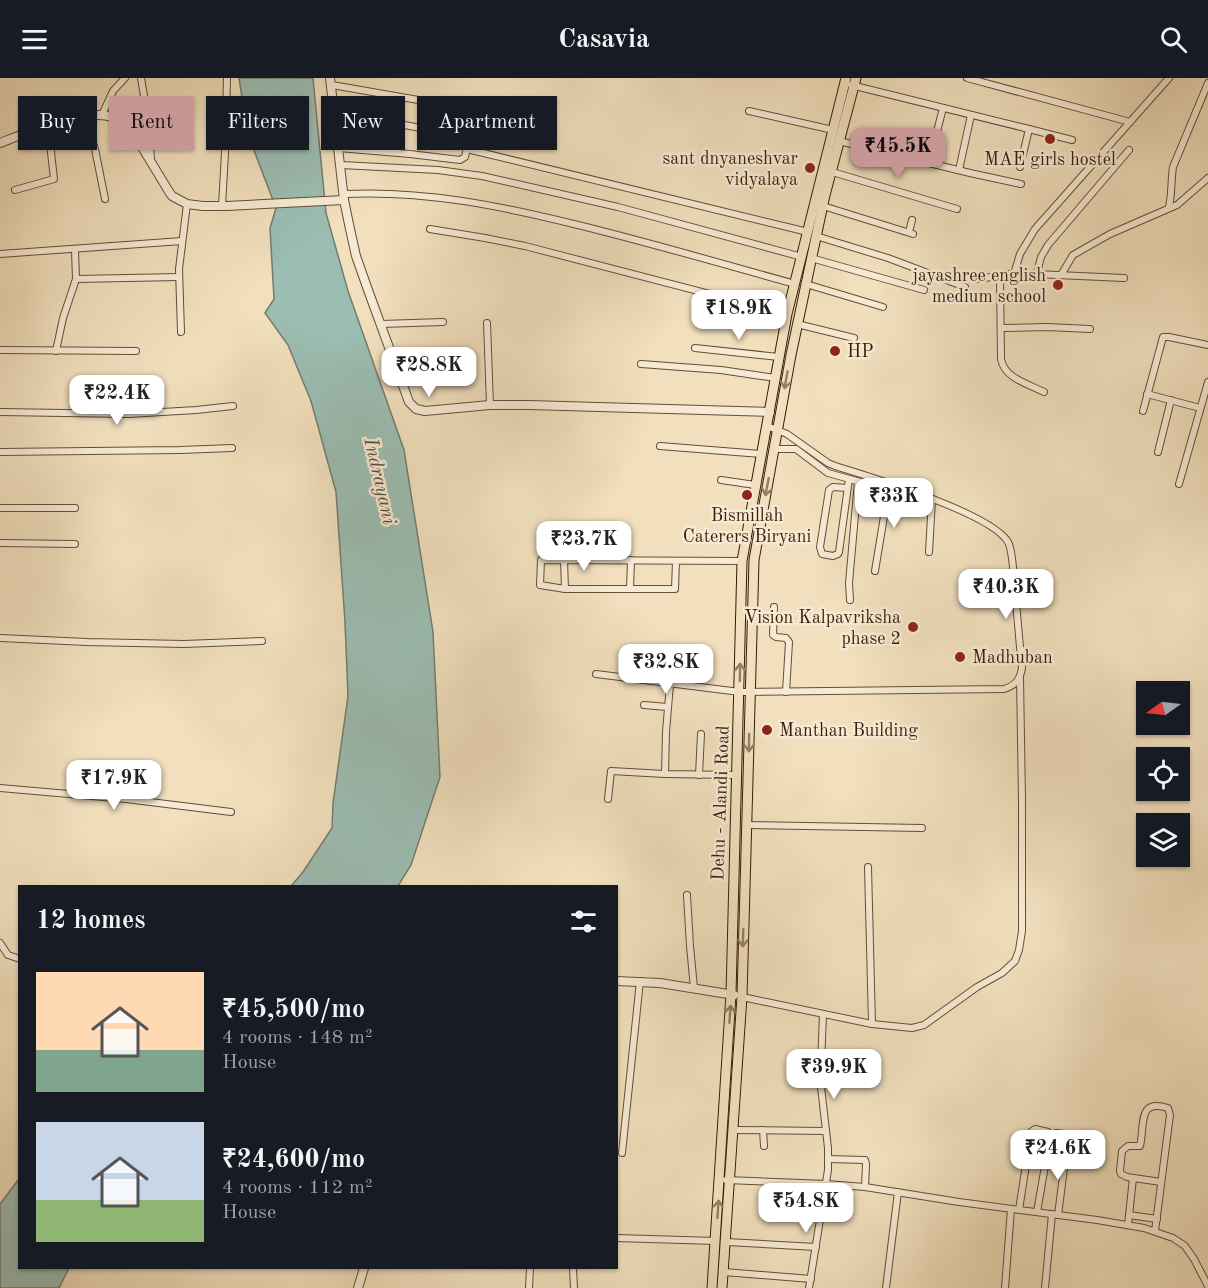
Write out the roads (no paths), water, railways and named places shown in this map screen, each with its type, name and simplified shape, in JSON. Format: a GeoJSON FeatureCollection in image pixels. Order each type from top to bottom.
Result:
{"type":"FeatureCollection","features":[{"type":"Feature","properties":{"kind":"main road","name":"Dehu - Alandi Road"},"geometry":{"type":"LineString","coordinates":[[812,234],[823,206],[833,130],[850,81]]}},
{"type":"Feature","properties":{"kind":"main road","name":"Dehu - Alandi Road"},"geometry":{"type":"LineString","coordinates":[[722,1288],[724,1272],[720,1180],[731,994],[737,775],[754,560],[806,284],[807,258],[827,170],[839,141],[850,81]]}},
{"type":"Feature","properties":{"kind":"main road","name":"Dehu - Alandi Road"},"geometry":{"type":"LineString","coordinates":[[712,1288],[730,1181],[742,997],[747,825],[742,561],[788,314],[795,284],[807,258]]}},
{"type":"Feature","properties":{"kind":"street"},"geometry":{"type":"LineString","coordinates":[[102,115],[113,90],[125,78]]}},
{"type":"Feature","properties":{"kind":"street"},"geometry":{"type":"LineString","coordinates":[[141,78],[150,132],[151,163]]}},
{"type":"Feature","properties":{"kind":"street"},"geometry":{"type":"LineString","coordinates":[[224,206],[227,78]]}},
{"type":"Feature","properties":{"kind":"street"},"geometry":{"type":"LineString","coordinates":[[967,78],[1130,122]]}},
{"type":"Feature","properties":{"kind":"street"},"geometry":{"type":"LineString","coordinates":[[1014,274],[1020,254],[1035,229],[1169,78]]}},
{"type":"Feature","properties":{"kind":"street"},"geometry":{"type":"LineString","coordinates":[[1169,207],[1172,197],[1173,167],[1208,82],[1204,78]]}},
{"type":"Feature","properties":{"kind":"street"},"geometry":{"type":"LineString","coordinates":[[333,96],[331,81],[417,99]]}},
{"type":"Feature","properties":{"kind":"street"},"geometry":{"type":"LineString","coordinates":[[850,81],[942,108],[1072,140]]}},
{"type":"Feature","properties":{"kind":"street"},"geometry":{"type":"LineString","coordinates":[[934,143],[942,108]]}},
{"type":"Feature","properties":{"kind":"street"},"geometry":{"type":"LineString","coordinates":[[749,111],[833,130]]}},
{"type":"Feature","properties":{"kind":"street"},"geometry":{"type":"LineString","coordinates":[[97,115],[118,120],[128,128],[172,196],[187,204],[224,206],[341,198],[376,193],[453,199],[494,205],[611,233],[795,284]]}},
{"type":"Feature","properties":{"kind":"street"},"geometry":{"type":"LineString","coordinates":[[959,170],[971,115]]}},
{"type":"Feature","properties":{"kind":"street"},"geometry":{"type":"LineString","coordinates":[[1020,167],[1029,129]]}},
{"type":"Feature","properties":{"kind":"street"},"geometry":{"type":"LineString","coordinates":[[0,143],[18,137]]}},
{"type":"Feature","properties":{"kind":"street"},"geometry":{"type":"LineString","coordinates":[[839,141],[1021,184]]}},
{"type":"Feature","properties":{"kind":"street"},"geometry":{"type":"LineString","coordinates":[[15,190],[54,179],[51,150]]}},
{"type":"Feature","properties":{"kind":"street"},"geometry":{"type":"LineString","coordinates":[[95,150],[105,199]]}},
{"type":"Feature","properties":{"kind":"street"},"geometry":{"type":"LineString","coordinates":[[339,150],[341,198],[356,256],[409,402],[416,409],[425,411],[490,405],[529,405],[770,412]]}},
{"type":"Feature","properties":{"kind":"street"},"geometry":{"type":"LineString","coordinates":[[363,150],[460,160],[465,157],[467,150]]}},
{"type":"Feature","properties":{"kind":"street"},"geometry":{"type":"LineString","coordinates":[[471,150],[812,234],[888,258],[965,287]]}},
{"type":"Feature","properties":{"kind":"street"},"geometry":{"type":"LineString","coordinates":[[1035,274],[1048,245],[1129,150]]}},
{"type":"Feature","properties":{"kind":"street"},"geometry":{"type":"LineString","coordinates":[[341,165],[438,170],[482,176],[618,207],[924,290]]}},
{"type":"Feature","properties":{"kind":"street"},"geometry":{"type":"LineString","coordinates":[[827,170],[957,209]]}},
{"type":"Feature","properties":{"kind":"street"},"geometry":{"type":"LineString","coordinates":[[1060,275],[1073,255],[1110,234],[1177,205],[1208,178]]}},
{"type":"Feature","properties":{"kind":"street"},"geometry":{"type":"LineString","coordinates":[[181,332],[179,277],[187,204]]}},
{"type":"Feature","properties":{"kind":"street"},"geometry":{"type":"LineString","coordinates":[[823,206],[911,233],[912,220]]}},
{"type":"Feature","properties":{"kind":"street"},"geometry":{"type":"LineString","coordinates":[[430,229],[525,246],[788,314]]}},
{"type":"Feature","properties":{"kind":"street"},"geometry":{"type":"LineString","coordinates":[[0,254],[182,241]]}},
{"type":"Feature","properties":{"kind":"street"},"geometry":{"type":"LineString","coordinates":[[56,351],[63,318],[76,279],[75,250]]}},
{"type":"Feature","properties":{"kind":"street"},"geometry":{"type":"LineString","coordinates":[[979,279],[1014,274],[1124,278]]}},
{"type":"Feature","properties":{"kind":"street"},"geometry":{"type":"LineString","coordinates":[[1002,276],[1000,279],[1001,359],[1005,370],[1011,375],[1044,392]]}},
{"type":"Feature","properties":{"kind":"street"},"geometry":{"type":"LineString","coordinates":[[76,279],[179,277]]}},
{"type":"Feature","properties":{"kind":"street"},"geometry":{"type":"LineString","coordinates":[[806,284],[883,308]]}},
{"type":"Feature","properties":{"kind":"street"},"geometry":{"type":"LineString","coordinates":[[381,324],[443,322]]}},
{"type":"Feature","properties":{"kind":"street"},"geometry":{"type":"LineString","coordinates":[[488,323],[490,405]]}},
{"type":"Feature","properties":{"kind":"street"},"geometry":{"type":"LineString","coordinates":[[797,324],[854,338]]}},
{"type":"Feature","properties":{"kind":"street"},"geometry":{"type":"LineString","coordinates":[[1001,328],[1090,329]]}},
{"type":"Feature","properties":{"kind":"street"},"geometry":{"type":"LineString","coordinates":[[1143,411],[1163,338],[1169,337],[1208,345]]}},
{"type":"Feature","properties":{"kind":"street"},"geometry":{"type":"LineString","coordinates":[[695,348],[779,357]]}},
{"type":"Feature","properties":{"kind":"street"},"geometry":{"type":"LineString","coordinates":[[0,350],[136,351]]}},
{"type":"Feature","properties":{"kind":"street"},"geometry":{"type":"LineString","coordinates":[[641,364],[721,370],[775,378]]}},
{"type":"Feature","properties":{"kind":"street"},"geometry":{"type":"LineString","coordinates":[[1179,484],[1208,382]]}},
{"type":"Feature","properties":{"kind":"street"},"geometry":{"type":"LineString","coordinates":[[1147,394],[1200,408]]}},
{"type":"Feature","properties":{"kind":"street"},"geometry":{"type":"LineString","coordinates":[[1158,452],[1171,400]]}},
{"type":"Feature","properties":{"kind":"street"},"geometry":{"type":"LineString","coordinates":[[0,412],[129,414],[233,406]]}},
{"type":"Feature","properties":{"kind":"street"},"geometry":{"type":"LineString","coordinates":[[596,674],[745,693],[1004,689],[1012,687],[1016,682],[1022,668],[1012,554],[1008,542],[995,529],[979,520],[932,499],[828,463],[787,434],[767,426]]}},
{"type":"Feature","properties":{"kind":"street"},"geometry":{"type":"LineString","coordinates":[[660,446],[761,454]]}},
{"type":"Feature","properties":{"kind":"street"},"geometry":{"type":"LineString","coordinates":[[0,452],[232,448]]}},
{"type":"Feature","properties":{"kind":"street"},"geometry":{"type":"LineString","coordinates":[[774,449],[796,449],[828,473],[858,482],[889,486]]}},
{"type":"Feature","properties":{"kind":"street"},"geometry":{"type":"LineString","coordinates":[[847,488],[833,487],[829,490],[820,547],[822,554],[833,556],[839,552],[849,479]]}},
{"type":"Feature","properties":{"kind":"street"},"geometry":{"type":"LineString","coordinates":[[721,480],[755,485]]}},
{"type":"Feature","properties":{"kind":"street"},"geometry":{"type":"LineString","coordinates":[[849,600],[858,482]]}},
{"type":"Feature","properties":{"kind":"street"},"geometry":{"type":"LineString","coordinates":[[875,571],[889,486]]}},
{"type":"Feature","properties":{"kind":"street"},"geometry":{"type":"LineString","coordinates":[[929,552],[932,499]]}},
{"type":"Feature","properties":{"kind":"street"},"geometry":{"type":"LineString","coordinates":[[0,508],[75,508]]}},
{"type":"Feature","properties":{"kind":"street"},"geometry":{"type":"LineString","coordinates":[[0,543],[75,544]]}},
{"type":"Feature","properties":{"kind":"street"},"geometry":{"type":"LineString","coordinates":[[676,561],[675,589],[565,589],[540,585],[541,560],[742,561]]}},
{"type":"Feature","properties":{"kind":"street"},"geometry":{"type":"LineString","coordinates":[[564,560],[565,589]]}},
{"type":"Feature","properties":{"kind":"street"},"geometry":{"type":"LineString","coordinates":[[630,560],[630,589]]}},
{"type":"Feature","properties":{"kind":"street"},"geometry":{"type":"LineString","coordinates":[[774,607],[773,635],[786,638],[789,642],[786,692]]}},
{"type":"Feature","properties":{"kind":"street"},"geometry":{"type":"LineString","coordinates":[[0,638],[184,644],[262,641]]}},
{"type":"Feature","properties":{"kind":"street"},"geometry":{"type":"LineString","coordinates":[[618,981],[640,981],[694,988],[872,1024],[912,1028],[924,1025],[977,987],[1002,974],[1015,961],[1022,931],[1020,675]]}},
{"type":"Feature","properties":{"kind":"street"},"geometry":{"type":"LineString","coordinates":[[665,774],[670,684]]}},
{"type":"Feature","properties":{"kind":"street"},"geometry":{"type":"LineString","coordinates":[[644,705],[668,707]]}},
{"type":"Feature","properties":{"kind":"street"},"geometry":{"type":"LineString","coordinates":[[699,775],[701,734]]}},
{"type":"Feature","properties":{"kind":"street"},"geometry":{"type":"LineString","coordinates":[[608,799],[611,771],[737,775]]}},
{"type":"Feature","properties":{"kind":"street"},"geometry":{"type":"LineString","coordinates":[[0,788],[231,812]]}},
{"type":"Feature","properties":{"kind":"street"},"geometry":{"type":"LineString","coordinates":[[747,825],[922,828]]}},
{"type":"Feature","properties":{"kind":"street"},"geometry":{"type":"LineString","coordinates":[[868,867],[872,1024]]}},
{"type":"Feature","properties":{"kind":"street"},"geometry":{"type":"LineString","coordinates":[[687,895],[694,988]]}},
{"type":"Feature","properties":{"kind":"street"},"geometry":{"type":"LineString","coordinates":[[0,943],[8,955],[18,958]]}},
{"type":"Feature","properties":{"kind":"street"},"geometry":{"type":"LineString","coordinates":[[622,1153],[640,981]]}},
{"type":"Feature","properties":{"kind":"street"},"geometry":{"type":"LineString","coordinates":[[809,1288],[828,1158],[821,1076],[824,1014]]}},
{"type":"Feature","properties":{"kind":"street"},"geometry":{"type":"LineString","coordinates":[[1155,1231],[1170,1111],[1166,1107],[1152,1106],[1146,1109],[1140,1146],[1128,1146],[1122,1151],[1121,1174],[1161,1182]]}},
{"type":"Feature","properties":{"kind":"street"},"geometry":{"type":"LineString","coordinates":[[1019,1210],[1031,1131],[1035,1129],[1048,1132],[1050,1137],[1039,1212]]}},
{"type":"Feature","properties":{"kind":"street"},"geometry":{"type":"LineString","coordinates":[[734,1130],[826,1131]]}},
{"type":"Feature","properties":{"kind":"street"},"geometry":{"type":"LineString","coordinates":[[763,1130],[764,1146]]}},
{"type":"Feature","properties":{"kind":"street"},"geometry":{"type":"LineString","coordinates":[[1039,1212],[1052,1136],[1056,1133],[1065,1134],[1068,1137],[1045,1288]]}},
{"type":"Feature","properties":{"kind":"street"},"geometry":{"type":"LineString","coordinates":[[828,1158],[865,1160],[865,1187]]}},
{"type":"Feature","properties":{"kind":"street"},"geometry":{"type":"LineString","coordinates":[[1128,1225],[1134,1178]]}},
{"type":"Feature","properties":{"kind":"street"},"geometry":{"type":"LineString","coordinates":[[720,1180],[865,1187],[1128,1225],[1155,1231],[1185,1246],[1208,1286]]}},
{"type":"Feature","properties":{"kind":"street"},"geometry":{"type":"LineString","coordinates":[[886,1288],[898,1192]]}},
{"type":"Feature","properties":{"kind":"street"},"geometry":{"type":"LineString","coordinates":[[1005,1288],[1011,1209]]}},
{"type":"Feature","properties":{"kind":"street"},"geometry":{"type":"LineString","coordinates":[[1130,1215],[1157,1219]]}},
{"type":"Feature","properties":{"kind":"street"},"geometry":{"type":"LineString","coordinates":[[618,1238],[816,1247]]}},
{"type":"Feature","properties":{"kind":"street"},"geometry":{"type":"LineString","coordinates":[[358,1288],[364,1269]]}},
{"type":"Feature","properties":{"kind":"street"},"geometry":{"type":"LineString","coordinates":[[529,1288],[530,1269]]}},
{"type":"Feature","properties":{"kind":"street"},"geometry":{"type":"LineString","coordinates":[[573,1269],[573,1288]]}},
{"type":"Feature","properties":{"kind":"street"},"geometry":{"type":"LineString","coordinates":[[724,1272],[811,1279]]}},
{"type":"Feature","properties":{"kind":"water","name":"Indrayani"},"geometry":{"type":"Polygon","coordinates":[[[239,78],[313,78],[326,213],[348,291],[404,450],[433,632],[440,777],[411,865],[399,885],[292,885],[332,828],[333,803],[348,696],[336,492],[311,401],[288,345],[265,313],[274,299],[270,228],[276,208],[254,150],[309,150],[309,96],[242,96],[239,78]]]}},
{"type":"Feature","properties":{"kind":"water"},"geometry":{"type":"Polygon","coordinates":[[[18,1180],[18,1269],[68,1269],[59,1288],[0,1288],[0,1204],[18,1180]]]}},
{"type":"Feature","properties":{"kind":"place","name":"MAE girls hostel"},"geometry":{"type":"Point","coordinates":[1050,139]}},
{"type":"Feature","properties":{"kind":"place","name":"sant dnyaneshvar vidyalaya"},"geometry":{"type":"Point","coordinates":[810,168]}},
{"type":"Feature","properties":{"kind":"place","name":"jayashree english medium school"},"geometry":{"type":"Point","coordinates":[1058,285]}},
{"type":"Feature","properties":{"kind":"place","name":"HP"},"geometry":{"type":"Point","coordinates":[835,351]}},
{"type":"Feature","properties":{"kind":"place","name":"Bismillah Caterers Biryani"},"geometry":{"type":"Point","coordinates":[747,495]}},
{"type":"Feature","properties":{"kind":"place","name":"Vision Kalpavriksha phase 2"},"geometry":{"type":"Point","coordinates":[913,627]}},
{"type":"Feature","properties":{"kind":"place","name":"Madhuban"},"geometry":{"type":"Point","coordinates":[960,657]}},
{"type":"Feature","properties":{"kind":"place","name":"Manthan Building"},"geometry":{"type":"Point","coordinates":[767,730]}}]}
